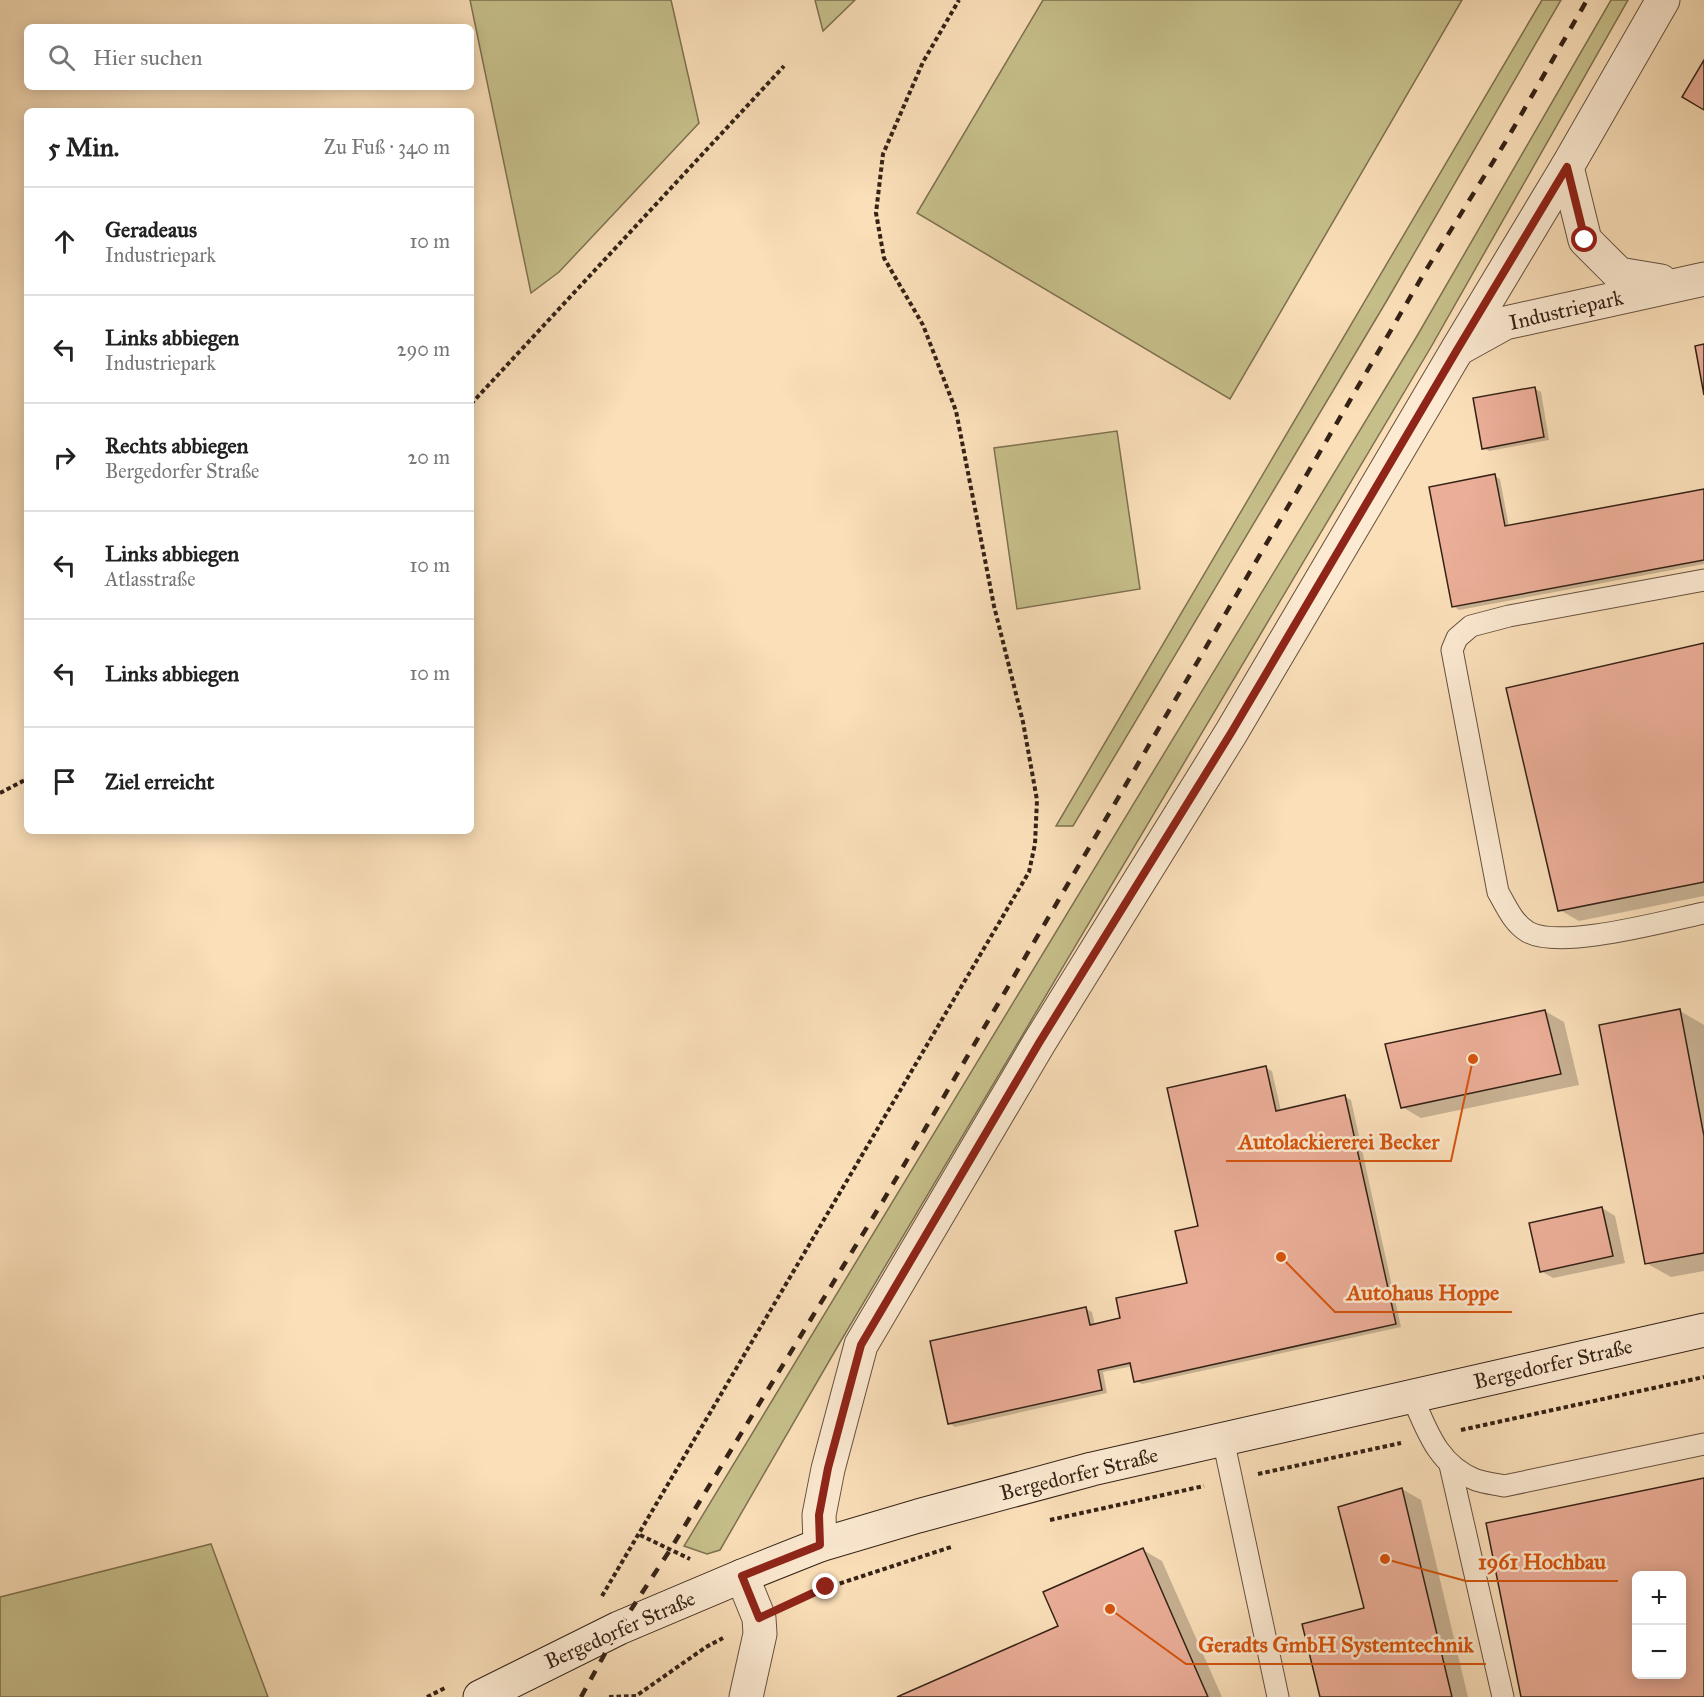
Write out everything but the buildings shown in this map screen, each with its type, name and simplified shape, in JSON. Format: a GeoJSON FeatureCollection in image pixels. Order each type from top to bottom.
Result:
{"type":"FeatureCollection","features":[{"type":"Feature","properties":{"kind":"street","name":"Industriepark"},"geometry":{"type":"LineString","coordinates":[[820,1545],[819,1515],[828,1468],[861,1345],[1039,1043],[1231,733],[1567,167],[1663,0]]}},
{"type":"Feature","properties":{"kind":"street","name":"Industriepark"},"geometry":{"type":"LineString","coordinates":[[1567,167],[1585,240],[1619,274],[1692,281]]}},
{"type":"Feature","properties":{"kind":"street","name":"Industriepark"},"geometry":{"type":"LineString","coordinates":[[1457,350],[1505,322],[1692,281]]}},
{"type":"Feature","properties":{"kind":"street","name":"Bergedorfer Straße"},"geometry":{"type":"LineString","coordinates":[[480,1697],[619,1628],[820,1545],[1082,1472],[1704,1330]]}},
{"type":"Feature","properties":{"kind":"street"},"geometry":{"type":"LineString","coordinates":[[742,1576],[759,1618],[760,1634],[746,1697]]}},
{"type":"Feature","properties":{"kind":"lane"},"geometry":{"type":"LineString","coordinates":[[1704,580],[1509,616],[1471,626],[1457,638],[1452,650],[1498,892],[1515,921],[1529,933],[1557,938],[1594,935],[1704,913]]}},
{"type":"Feature","properties":{"kind":"lane"},"geometry":{"type":"LineString","coordinates":[[1412,1396],[1430,1437],[1450,1465],[1503,1697]]}},
{"type":"Feature","properties":{"kind":"lane"},"geometry":{"type":"LineString","coordinates":[[1223,1439],[1278,1697]]}},
{"type":"Feature","properties":{"kind":"lane"},"geometry":{"type":"LineString","coordinates":[[1450,1465],[1477,1480],[1504,1486],[1704,1444]]}},
{"type":"Feature","properties":{"kind":"path"},"geometry":{"type":"LineString","coordinates":[[700,1564],[640,1534],[1029,872],[1035,844],[1037,800],[1023,722],[994,606],[956,411],[923,325],[884,258],[876,213],[883,154],[923,62],[959,0]]}},
{"type":"Feature","properties":{"kind":"path"},"geometry":{"type":"LineString","coordinates":[[474,401],[784,66]]}},
{"type":"Feature","properties":{"kind":"path"},"geometry":{"type":"LineString","coordinates":[[0,793],[24,781]]}},
{"type":"Feature","properties":{"kind":"path"},"geometry":{"type":"LineString","coordinates":[[1043,1521],[1704,1377]]}},
{"type":"Feature","properties":{"kind":"path"},"geometry":{"type":"LineString","coordinates":[[609,1697],[636,1696],[706,1647],[759,1618],[826,1587],[952,1546]]}},
{"type":"Feature","properties":{"kind":"shaded area"},"geometry":{"type":"Polygon","coordinates":[[[470,0],[671,0],[699,123],[559,272],[531,293],[470,0]]]}},
{"type":"Feature","properties":{"kind":"shaded area"},"geometry":{"type":"Polygon","coordinates":[[[815,0],[855,0],[823,31],[815,0]]]}},
{"type":"Feature","properties":{"kind":"shaded area"},"geometry":{"type":"Polygon","coordinates":[[[1043,0],[1462,0],[1230,399],[917,213],[1043,0]]]}},
{"type":"Feature","properties":{"kind":"shaded area"},"geometry":{"type":"Polygon","coordinates":[[[1542,0],[1561,0],[1386,302],[1073,826],[1056,826],[1542,0]]]}},
{"type":"Feature","properties":{"kind":"shaded area"},"geometry":{"type":"Polygon","coordinates":[[[1611,0],[1628,0],[1431,347],[839,1344],[720,1550],[707,1554],[684,1546],[1417,336],[1611,0]]]}},
{"type":"Feature","properties":{"kind":"shaded area"},"geometry":{"type":"Polygon","coordinates":[[[1117,431],[1140,589],[1017,609],[994,448],[1117,431]]]}},
{"type":"Feature","properties":{"kind":"shaded area"},"geometry":{"type":"Polygon","coordinates":[[[211,1544],[268,1697],[0,1697],[0,1597],[211,1544]]]}},
{"type":"Feature","properties":{"kind":"railway"},"geometry":{"type":"LineString","coordinates":[[581,1697],[619,1628],[670,1550],[883,1201],[1426,270],[1506,141],[1587,0]]}},
{"type":"Feature","properties":{"kind":"place","name":"Autolackiererei Becker"},"geometry":{"type":"Point","coordinates":[1473,1059]}},
{"type":"Feature","properties":{"kind":"place","name":"Autohaus Hoppe"},"geometry":{"type":"Point","coordinates":[1281,1257]}},
{"type":"Feature","properties":{"kind":"place","name":"1961 Hochbau"},"geometry":{"type":"Point","coordinates":[1385,1559]}},
{"type":"Feature","properties":{"kind":"place","name":"Geradts GmbH Systemtechnik"},"geometry":{"type":"Point","coordinates":[1110,1609]}},
{"type":"Feature","properties":{"kind":"route"},"geometry":{"type":"LineString","coordinates":[[826,1587],[759,1618],[742,1576],[820,1545],[819,1515],[828,1468],[861,1345],[1039,1043],[1231,733],[1567,167],[1585,240]]}}]}
